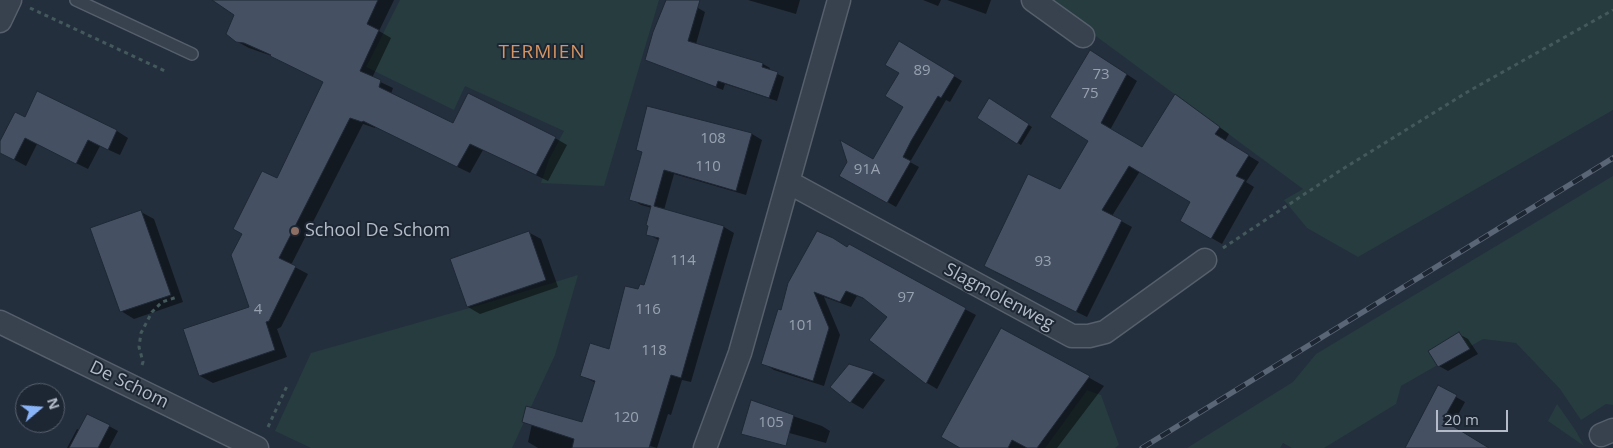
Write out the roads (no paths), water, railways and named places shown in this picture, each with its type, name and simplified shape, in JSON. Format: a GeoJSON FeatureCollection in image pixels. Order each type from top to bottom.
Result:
{"type":"FeatureCollection","features":[{"type":"Feature","properties":{"kind":"street"},"geometry":{"type":"LineString","coordinates":[[0,21],[10,0]]}},
{"type":"Feature","properties":{"kind":"street"},"geometry":{"type":"LineString","coordinates":[[706,448],[740,353],[840,0]]}},
{"type":"Feature","properties":{"kind":"street"},"geometry":{"type":"LineString","coordinates":[[1033,0],[1083,36]]}},
{"type":"Feature","properties":{"kind":"street","name":"Slagmolenweg"},"geometry":{"type":"LineString","coordinates":[[788,182],[1072,336],[1089,336],[1105,332],[1205,260]]}},
{"type":"Feature","properties":{"kind":"street","name":"De Schom"},"geometry":{"type":"LineString","coordinates":[[0,322],[261,441]]}},
{"type":"Feature","properties":{"kind":"lane"},"geometry":{"type":"LineString","coordinates":[[76,0],[192,54]]}},
{"type":"Feature","properties":{"kind":"railway"},"geometry":{"type":"LineString","coordinates":[[1142,448],[1613,158]]}},
{"type":"Feature","properties":{"kind":"place","name":"School De Schom"},"geometry":{"type":"Point","coordinates":[295,231]}},
{"type":"Feature","properties":{"kind":"district","name":"TERMIEN"},"geometry":{"type":"Point","coordinates":[542,53]}}]}
